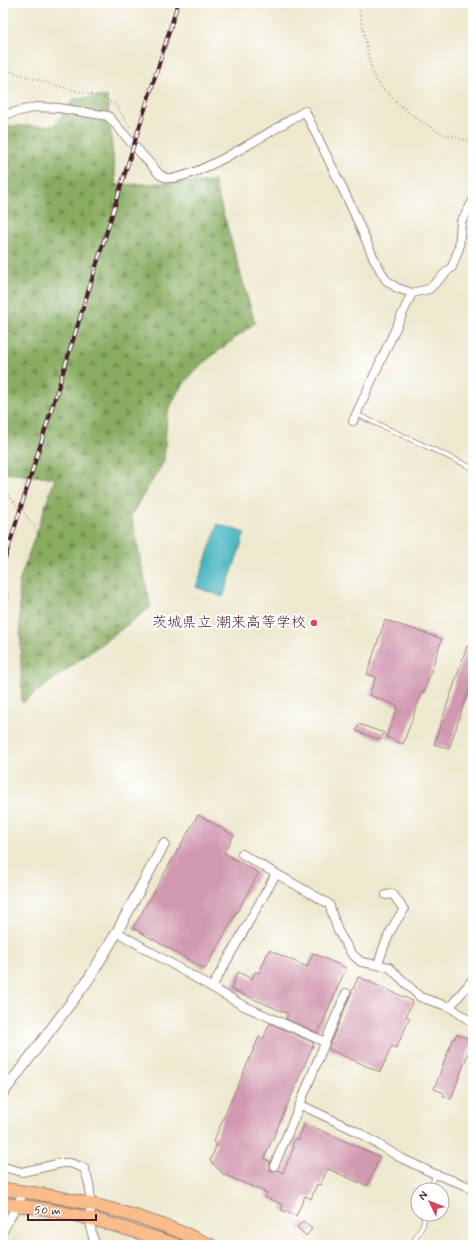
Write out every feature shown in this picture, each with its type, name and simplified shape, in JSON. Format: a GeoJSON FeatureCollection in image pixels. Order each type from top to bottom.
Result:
{"type":"FeatureCollection","features":[{"type":"Feature","properties":{"kind":"main road"},"geometry":{"type":"LineString","coordinates":[[3,1189],[90,1204],[115,1210],[211,1245]]}},
{"type":"Feature","properties":{"kind":"main road"},"geometry":{"type":"LineString","coordinates":[[3,1204],[18,1205],[91,1218],[121,1226],[177,1245]]}},
{"type":"Feature","properties":{"kind":"street"},"geometry":{"type":"LineString","coordinates":[[3,115],[36,107],[59,108],[108,116],[160,175],[168,178],[181,177],[212,165],[306,111],[375,261],[386,280],[397,288],[412,292],[429,289],[452,267],[459,248],[461,222],[473,201]]}},
{"type":"Feature","properties":{"kind":"street"},"geometry":{"type":"LineString","coordinates":[[354,418],[412,292]]}},
{"type":"Feature","properties":{"kind":"street"},"geometry":{"type":"LineString","coordinates":[[3,1093],[88,980],[117,932],[164,844]]}},
{"type":"Feature","properties":{"kind":"street"},"geometry":{"type":"LineString","coordinates":[[242,854],[329,904],[338,931],[351,953],[361,962],[389,967],[420,997],[450,1007],[473,1023]]}},
{"type":"Feature","properties":{"kind":"street"},"geometry":{"type":"LineString","coordinates":[[212,987],[276,874]]}},
{"type":"Feature","properties":{"kind":"street"},"geometry":{"type":"LineString","coordinates":[[378,964],[393,924],[404,910],[393,894],[386,895]]}},
{"type":"Feature","properties":{"kind":"street"},"geometry":{"type":"LineString","coordinates":[[117,932],[242,1005],[324,1042]]}},
{"type":"Feature","properties":{"kind":"street"},"geometry":{"type":"LineString","coordinates":[[450,1007],[473,979]]}},
{"type":"Feature","properties":{"kind":"street"},"geometry":{"type":"LineString","coordinates":[[274,1166],[300,1105],[324,1042],[346,993]]}},
{"type":"Feature","properties":{"kind":"street"},"geometry":{"type":"LineString","coordinates":[[300,1105],[356,1131],[401,1158],[435,1174],[465,1185],[473,1190]]}},
{"type":"Feature","properties":{"kind":"street"},"geometry":{"type":"LineString","coordinates":[[3,1167],[22,1172],[62,1163],[70,1163],[84,1168],[88,1179],[93,1239],[96,1245]]}},
{"type":"Feature","properties":{"kind":"street"},"geometry":{"type":"LineString","coordinates":[[3,1231],[24,1192]]}},
{"type":"Feature","properties":{"kind":"lane"},"geometry":{"type":"LineString","coordinates":[[354,418],[473,468]]}},
{"type":"Feature","properties":{"kind":"lane"},"geometry":{"type":"LineString","coordinates":[[433,1182],[435,1174]]}},
{"type":"Feature","properties":{"kind":"lane"},"geometry":{"type":"LineString","coordinates":[[411,1245],[423,1222]]}},
{"type":"Feature","properties":{"kind":"lane"},"geometry":{"type":"LineString","coordinates":[[414,1241],[419,1245]]}},
{"type":"Feature","properties":{"kind":"path"},"geometry":{"type":"LineString","coordinates":[[357,3],[373,75],[381,87],[410,114],[440,133],[473,142]]}},
{"type":"Feature","properties":{"kind":"path"},"geometry":{"type":"LineString","coordinates":[[3,489],[36,526]]}},
{"type":"Feature","properties":{"kind":"green space"},"geometry":{"type":"Polygon","coordinates":[[[107,96],[116,185],[214,181],[255,323],[203,363],[190,376],[177,393],[167,414],[164,462],[131,515],[151,607],[22,703],[19,582],[55,478],[3,473],[3,126],[54,126],[74,99],[107,96]]]}},
{"type":"Feature","properties":{"kind":"water"},"geometry":{"type":"Polygon","coordinates":[[[218,524],[245,533],[223,597],[196,587],[218,524]]]}},
{"type":"Feature","properties":{"kind":"building"},"geometry":{"type":"Polygon","coordinates":[[[385,620],[442,639],[424,692],[422,692],[403,744],[386,737],[398,706],[369,695],[376,677],[367,674],[385,620]]]}},
{"type":"Feature","properties":{"kind":"building"},"geometry":{"type":"Polygon","coordinates":[[[467,646],[473,648],[473,677],[449,749],[434,744],[467,646]]]}},
{"type":"Feature","properties":{"kind":"building"},"geometry":{"type":"Polygon","coordinates":[[[359,724],[384,733],[381,740],[356,731],[359,724]]]}},
{"type":"Feature","properties":{"kind":"building"},"geometry":{"type":"Polygon","coordinates":[[[198,815],[234,835],[224,853],[259,873],[205,969],[133,928],[198,815]]]}},
{"type":"Feature","properties":{"kind":"building"},"geometry":{"type":"Polygon","coordinates":[[[269,950],[307,967],[313,953],[346,968],[318,1033],[286,1019],[288,1014],[231,989],[238,972],[252,979],[255,972],[259,973],[269,950]]]}},
{"type":"Feature","properties":{"kind":"building"},"geometry":{"type":"Polygon","coordinates":[[[358,977],[413,1001],[406,1016],[410,1018],[399,1042],[396,1048],[392,1046],[380,1072],[328,1049],[358,977]]]}},
{"type":"Feature","properties":{"kind":"building"},"geometry":{"type":"Polygon","coordinates":[[[270,1023],[314,1043],[264,1159],[270,1161],[270,1170],[277,1170],[283,1173],[294,1147],[292,1146],[295,1138],[298,1140],[305,1123],[380,1157],[367,1186],[328,1169],[320,1185],[317,1184],[311,1199],[305,1196],[296,1216],[281,1210],[283,1205],[265,1197],[267,1193],[223,1174],[210,1161],[217,1144],[213,1142],[259,1037],[263,1039],[270,1023]]]}},
{"type":"Feature","properties":{"kind":"building"},"geometry":{"type":"Polygon","coordinates":[[[456,1034],[473,1040],[451,1099],[443,1096],[444,1093],[434,1089],[453,1038],[455,1039],[456,1034]]]}},
{"type":"Feature","properties":{"kind":"building"},"geometry":{"type":"Polygon","coordinates":[[[303,1221],[312,1229],[306,1236],[297,1227],[303,1221]]]}},
{"type":"Feature","properties":{"kind":"railway"},"geometry":{"type":"LineString","coordinates":[[3,565],[178,3]]}},
{"type":"Feature","properties":{"kind":"place","name":"茨城県立 潮来高等学校"},"geometry":{"type":"Point","coordinates":[314,623]}}]}
